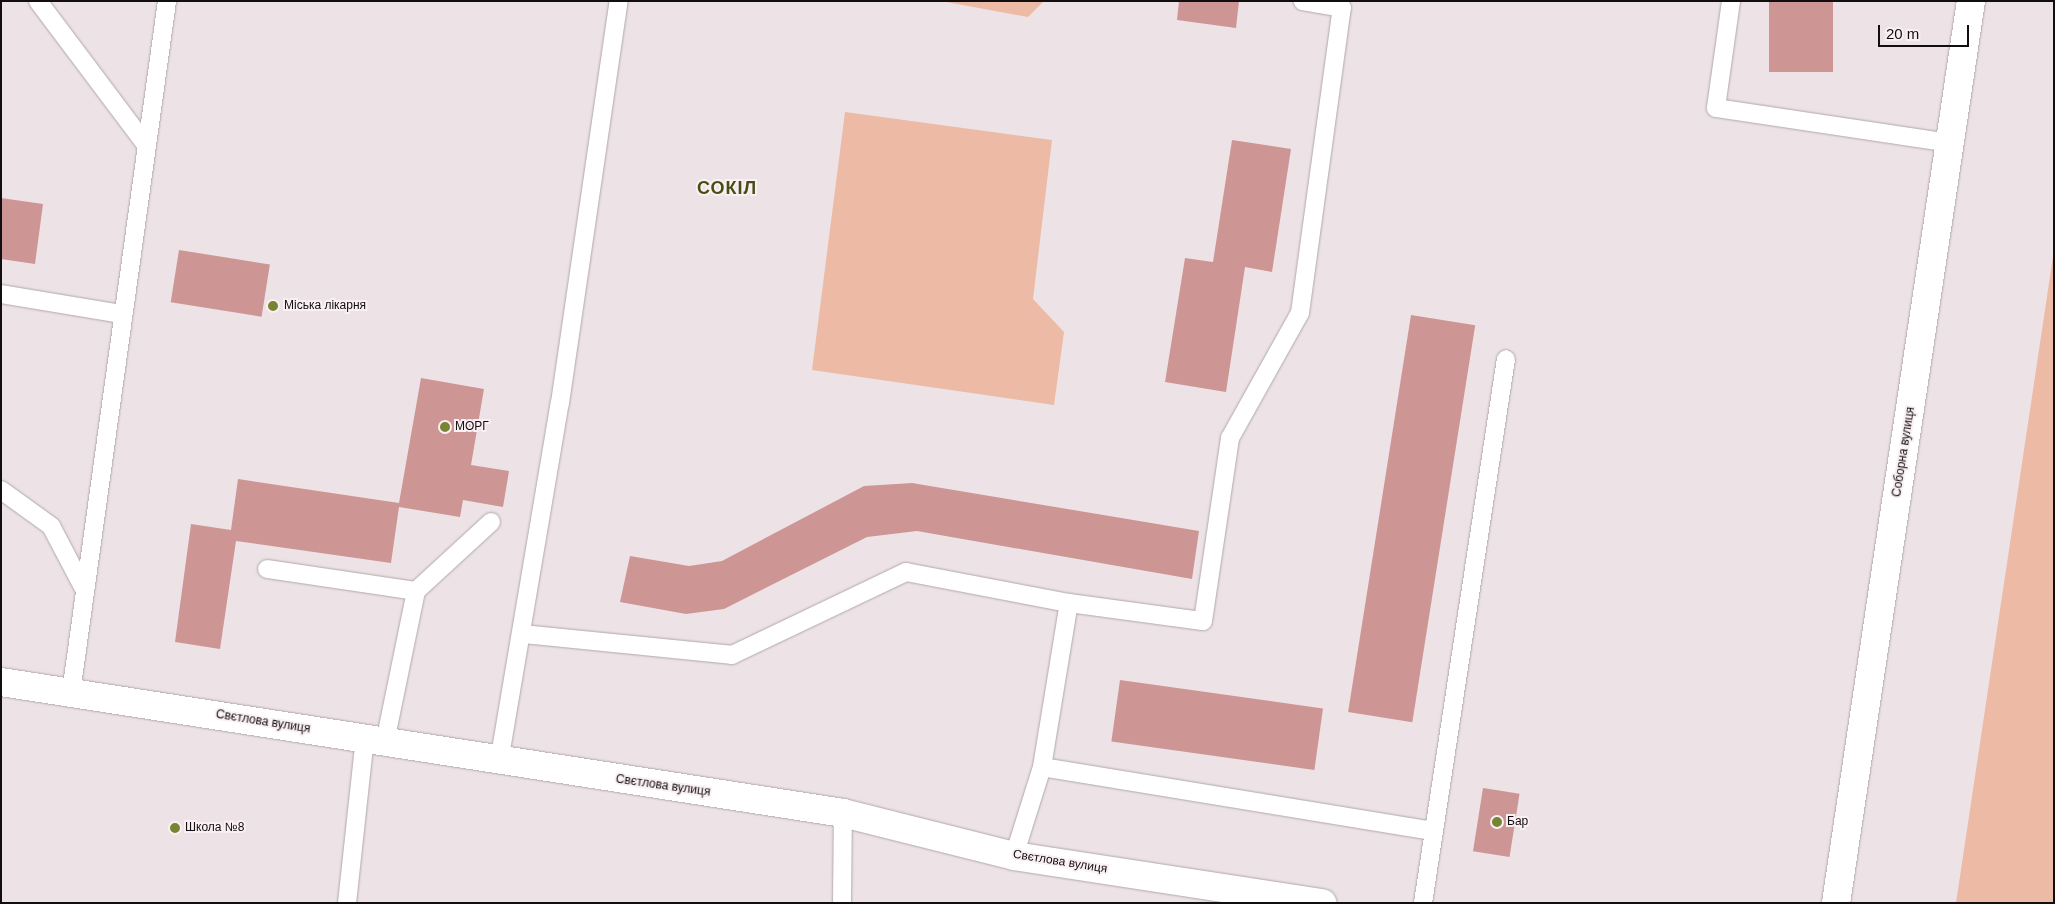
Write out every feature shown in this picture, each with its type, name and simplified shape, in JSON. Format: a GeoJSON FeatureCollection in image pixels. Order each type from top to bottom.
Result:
{"type":"FeatureCollection","features":[{"type":"Feature","properties":{"kind":"street","name":"Соборна вулиця"},"geometry":{"type":"LineString","coordinates":[[1836,903],[1971,1]]}},
{"type":"Feature","properties":{"kind":"street","name":"Свєтлова вулиця"},"geometry":{"type":"LineString","coordinates":[[1,682],[375,740],[500,762],[843,813],[1014,856],[1322,903]]}},
{"type":"Feature","properties":{"kind":"lane"},"geometry":{"type":"LineString","coordinates":[[38,1],[146,145]]}},
{"type":"Feature","properties":{"kind":"lane"},"geometry":{"type":"LineString","coordinates":[[71,693],[122,314],[167,1]]}},
{"type":"Feature","properties":{"kind":"lane"},"geometry":{"type":"LineString","coordinates":[[500,762],[523,634],[619,1]]}},
{"type":"Feature","properties":{"kind":"lane"},"geometry":{"type":"LineString","coordinates":[[523,634],[732,655],[906,572],[1069,603],[1203,621],[1230,438],[1300,313],[1342,8],[1303,1]]}},
{"type":"Feature","properties":{"kind":"lane"},"geometry":{"type":"LineString","coordinates":[[1731,1],[1716,108],[1950,143]]}},
{"type":"Feature","properties":{"kind":"lane"},"geometry":{"type":"LineString","coordinates":[[1,294],[122,314]]}},
{"type":"Feature","properties":{"kind":"lane"},"geometry":{"type":"LineString","coordinates":[[1423,903],[1506,359]]}},
{"type":"Feature","properties":{"kind":"lane"},"geometry":{"type":"LineString","coordinates":[[1,490],[51,526],[72,559],[84,589]]}},
{"type":"Feature","properties":{"kind":"lane"},"geometry":{"type":"LineString","coordinates":[[347,903],[375,740],[416,591],[490,522]]}},
{"type":"Feature","properties":{"kind":"lane"},"geometry":{"type":"LineString","coordinates":[[266,569],[416,591]]}},
{"type":"Feature","properties":{"kind":"lane"},"geometry":{"type":"LineString","coordinates":[[1014,856],[1042,767],[1069,603]]}},
{"type":"Feature","properties":{"kind":"lane"},"geometry":{"type":"LineString","coordinates":[[1042,767],[1433,830]]}},
{"type":"Feature","properties":{"kind":"lane"},"geometry":{"type":"LineString","coordinates":[[842,903],[843,813]]}},
{"type":"Feature","properties":{"kind":"shaded area"},"geometry":{"type":"Polygon","coordinates":[[[941,1],[1044,1],[1028,17],[941,1]]]}},
{"type":"Feature","properties":{"kind":"shaded area"},"geometry":{"type":"Polygon","coordinates":[[[845,112],[1052,140],[1033,299],[1064,332],[1054,405],[812,370],[845,112]]]}},
{"type":"Feature","properties":{"kind":"shaded area"},"geometry":{"type":"Polygon","coordinates":[[[2054,250],[2054,903],[1956,903],[2054,250]]]}},
{"type":"Feature","properties":{"kind":"building"},"geometry":{"type":"Polygon","coordinates":[[[1179,1],[1239,1],[1236,28],[1177,20],[1179,1]]]}},
{"type":"Feature","properties":{"kind":"building"},"geometry":{"type":"Polygon","coordinates":[[[1769,1],[1833,1],[1833,72],[1769,72],[1769,1]]]}},
{"type":"Feature","properties":{"kind":"building"},"geometry":{"type":"Polygon","coordinates":[[[1232,140],[1291,149],[1272,272],[1245,267],[1226,392],[1165,382],[1185,258],[1213,262],[1232,140]]]}},
{"type":"Feature","properties":{"kind":"building"},"geometry":{"type":"Polygon","coordinates":[[[1,198],[43,204],[35,264],[1,259],[1,198]]]}},
{"type":"Feature","properties":{"kind":"building"},"geometry":{"type":"Polygon","coordinates":[[[179,250],[270,264],[262,317],[171,302],[179,250]]]}},
{"type":"Feature","properties":{"kind":"building"},"geometry":{"type":"Polygon","coordinates":[[[1411,315],[1475,325],[1412,722],[1348,712],[1411,315]]]}},
{"type":"Feature","properties":{"kind":"building"},"geometry":{"type":"Polygon","coordinates":[[[421,378],[484,389],[471,465],[509,471],[503,507],[463,500],[460,517],[399,507],[391,563],[236,541],[220,649],[175,642],[191,524],[231,530],[238,479],[399,503],[421,378]]]}},
{"type":"Feature","properties":{"kind":"building"},"geometry":{"type":"Polygon","coordinates":[[[912,483],[1199,531],[1192,579],[917,531],[867,537],[724,609],[686,614],[620,602],[630,556],[689,566],[722,561],[864,486],[912,483]]]}},
{"type":"Feature","properties":{"kind":"building"},"geometry":{"type":"Polygon","coordinates":[[[1120,680],[1323,709],[1314,770],[1111,741],[1120,680]]]}},
{"type":"Feature","properties":{"kind":"building","name":"Бар"},"geometry":{"type":"Polygon","coordinates":[[[1483,788],[1520,794],[1510,857],[1473,851],[1483,788]]]}},
{"type":"Feature","properties":{"kind":"place","name":"Міська лікарня"},"geometry":{"type":"Point","coordinates":[273,306]}},
{"type":"Feature","properties":{"kind":"place","name":"МОРГ"},"geometry":{"type":"Point","coordinates":[445,427]}},
{"type":"Feature","properties":{"kind":"place","name":"Бар"},"geometry":{"type":"Point","coordinates":[1497,822]}},
{"type":"Feature","properties":{"kind":"place","name":"Школа №8"},"geometry":{"type":"Point","coordinates":[175,828]}},
{"type":"Feature","properties":{"kind":"district","name":"СОКІЛ"},"geometry":{"type":"Point","coordinates":[727,188]}}]}
